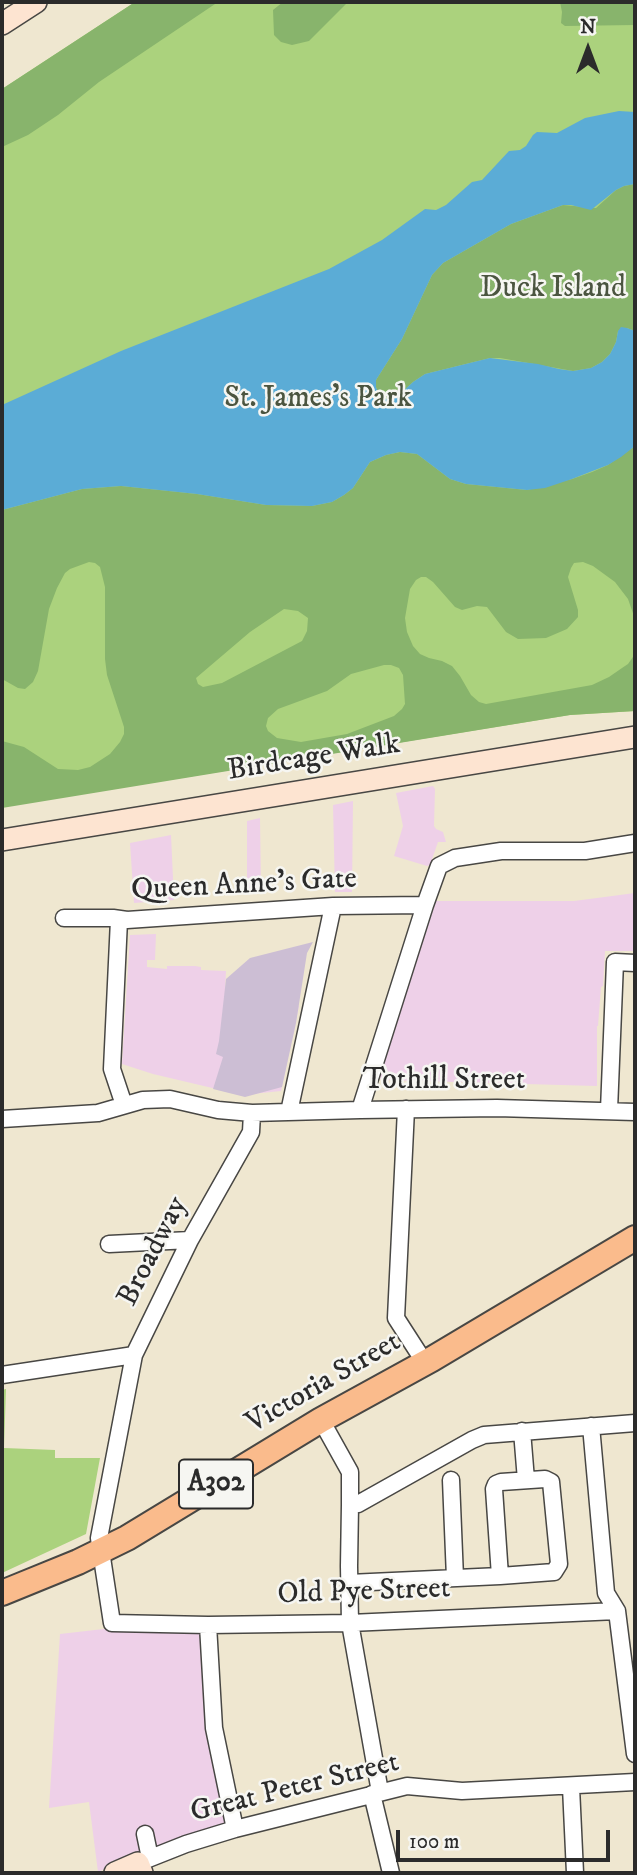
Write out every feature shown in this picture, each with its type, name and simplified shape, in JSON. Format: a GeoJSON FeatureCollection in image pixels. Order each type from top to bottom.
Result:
{"type":"FeatureCollection","features":[{"type":"Feature","properties":{"kind":"main road","name":"Victoria Street"},"geometry":{"type":"LineString","coordinates":[[2,1593],[127,1538],[321,1420],[425,1363],[635,1238]]}},
{"type":"Feature","properties":{"kind":"street"},"geometry":{"type":"LineString","coordinates":[[2,24],[36,2]]}},
{"type":"Feature","properties":{"kind":"street","name":"Birdcage Walk"},"geometry":{"type":"LineString","coordinates":[[2,840],[635,737]]}},
{"type":"Feature","properties":{"kind":"street"},"geometry":{"type":"LineString","coordinates":[[360,1110],[439,866],[446,861],[473,854],[501,851],[585,851],[635,843]]}},
{"type":"Feature","properties":{"kind":"street","name":"Queen Anne's Gate"},"geometry":{"type":"LineString","coordinates":[[124,1105],[112,1069],[119,920],[333,906],[425,905]]}},
{"type":"Feature","properties":{"kind":"street"},"geometry":{"type":"LineString","coordinates":[[289,1112],[333,906]]}},
{"type":"Feature","properties":{"kind":"street"},"geometry":{"type":"LineString","coordinates":[[64,918],[119,920]]}},
{"type":"Feature","properties":{"kind":"street"},"geometry":{"type":"LineString","coordinates":[[609,1110],[615,962],[635,963]]}},
{"type":"Feature","properties":{"kind":"street"},"geometry":{"type":"LineString","coordinates":[[2,1119],[98,1112],[142,1100],[170,1099],[218,1110],[253,1114]]}},
{"type":"Feature","properties":{"kind":"street","name":"Tothill Street"},"geometry":{"type":"LineString","coordinates":[[253,1114],[508,1108],[635,1112]]}},
{"type":"Feature","properties":{"kind":"street"},"geometry":{"type":"LineString","coordinates":[[406,1109],[396,1318],[425,1363]]}},
{"type":"Feature","properties":{"kind":"street","name":"Broadway"},"geometry":{"type":"LineString","coordinates":[[112,1623],[99,1538],[134,1355],[190,1240],[251,1132],[253,1114]]}},
{"type":"Feature","properties":{"kind":"street"},"geometry":{"type":"LineString","coordinates":[[109,1244],[190,1240]]}},
{"type":"Feature","properties":{"kind":"street"},"geometry":{"type":"LineString","coordinates":[[2,1375],[134,1355]]}},
{"type":"Feature","properties":{"kind":"street"},"geometry":{"type":"LineString","coordinates":[[321,1420],[351,1472],[350,1623],[391,1873]]}},
{"type":"Feature","properties":{"kind":"street"},"geometry":{"type":"LineString","coordinates":[[350,1505],[358,1504],[484,1435],[635,1423]]}},
{"type":"Feature","properties":{"kind":"street"},"geometry":{"type":"LineString","coordinates":[[591,1426],[606,1593],[617,1611],[635,1754]]}},
{"type":"Feature","properties":{"kind":"street"},"geometry":{"type":"LineString","coordinates":[[522,1431],[526,1480]]}},
{"type":"Feature","properties":{"kind":"street"},"geometry":{"type":"LineString","coordinates":[[349,1583],[500,1576],[554,1572],[559,1564],[551,1482],[545,1479],[496,1484],[494,1489],[500,1576]]}},
{"type":"Feature","properties":{"kind":"street"},"geometry":{"type":"LineString","coordinates":[[451,1480],[455,1578]]}},
{"type":"Feature","properties":{"kind":"street","name":"Old Pye Street"},"geometry":{"type":"LineString","coordinates":[[112,1623],[350,1623],[617,1611]]}},
{"type":"Feature","properties":{"kind":"street"},"geometry":{"type":"LineString","coordinates":[[208,1625],[216,1737],[235,1829]]}},
{"type":"Feature","properties":{"kind":"street","name":"Great Peter Street"},"geometry":{"type":"LineString","coordinates":[[143,1865],[186,1844],[235,1829],[407,1786],[462,1791],[635,1782]]}},
{"type":"Feature","properties":{"kind":"street"},"geometry":{"type":"LineString","coordinates":[[571,1787],[575,1873]]}},
{"type":"Feature","properties":{"kind":"street"},"geometry":{"type":"LineString","coordinates":[[115,1873],[143,1865],[145,1834]]}},
{"type":"Feature","properties":{"kind":"shaded area"},"geometry":{"type":"Polygon","coordinates":[[[433,786],[434,826],[443,832],[446,842],[438,842],[430,865],[427,866],[394,856],[403,826],[396,793],[433,786]]]}},
{"type":"Feature","properties":{"kind":"shaded area"},"geometry":{"type":"Polygon","coordinates":[[[353,801],[352,892],[335,892],[333,805],[353,801]]]}},
{"type":"Feature","properties":{"kind":"shaded area"},"geometry":{"type":"Polygon","coordinates":[[[260,818],[261,891],[247,891],[247,821],[260,818]]]}},
{"type":"Feature","properties":{"kind":"shaded area"},"geometry":{"type":"Polygon","coordinates":[[[171,835],[174,900],[134,903],[130,843],[171,835]]]}},
{"type":"Feature","properties":{"kind":"shaded area"},"geometry":{"type":"Polygon","coordinates":[[[635,893],[635,951],[605,951],[597,1026],[597,1086],[382,1080],[377,1076],[436,901],[574,901],[635,893]]]}},
{"type":"Feature","properties":{"kind":"shaded area"},"geometry":{"type":"Polygon","coordinates":[[[156,934],[155,960],[147,960],[147,967],[167,969],[167,966],[195,966],[201,967],[201,970],[226,971],[225,991],[299,1006],[281,1091],[242,1095],[122,1064],[130,935],[156,934]]]}},
{"type":"Feature","properties":{"kind":"shaded area"},"geometry":{"type":"Polygon","coordinates":[[[313,942],[307,953],[282,1087],[245,1097],[213,1089],[223,1057],[216,1054],[226,979],[250,958],[313,942]]]}},
{"type":"Feature","properties":{"kind":"shaded area"},"geometry":{"type":"Polygon","coordinates":[[[121,1627],[203,1629],[228,1824],[135,1855],[98,1872],[89,1802],[49,1808],[60,1634],[121,1627]]]}},
{"type":"Feature","properties":{"kind":"green space","name":"St. James's Park"},"geometry":{"type":"Polygon","coordinates":[[[135,2],[635,2],[635,711],[570,715],[2,807],[2,89],[135,2]]]}},
{"type":"Feature","properties":{"kind":"green space"},"geometry":{"type":"Polygon","coordinates":[[[135,2],[218,2],[99,82],[58,115],[28,135],[2,147],[2,89],[135,2]]]}},
{"type":"Feature","properties":{"kind":"green space"},"geometry":{"type":"Polygon","coordinates":[[[283,2],[348,2],[309,41],[292,45],[281,42],[274,35],[273,10],[283,2]]]}},
{"type":"Feature","properties":{"kind":"green space"},"geometry":{"type":"Polygon","coordinates":[[[560,2],[635,2],[635,25],[565,26],[561,23],[560,2]]]}},
{"type":"Feature","properties":{"kind":"green space","name":"Duck Island"},"geometry":{"type":"Polygon","coordinates":[[[635,184],[635,331],[627,328],[618,331],[610,354],[602,362],[591,368],[573,371],[490,358],[425,374],[394,398],[386,399],[379,394],[376,380],[402,339],[432,275],[443,263],[511,224],[563,205],[596,208],[616,190],[635,184]]]}},
{"type":"Feature","properties":{"kind":"green space"},"geometry":{"type":"Polygon","coordinates":[[[635,446],[635,619],[628,599],[615,582],[583,562],[574,563],[568,577],[578,617],[567,629],[546,638],[518,639],[506,632],[487,607],[477,606],[462,610],[455,607],[426,577],[416,580],[410,589],[405,618],[407,632],[420,654],[452,666],[471,695],[486,704],[592,685],[628,664],[635,654],[635,711],[570,715],[2,808],[2,741],[24,747],[58,769],[78,770],[90,767],[110,754],[120,742],[124,727],[107,675],[105,587],[100,567],[95,563],[89,562],[70,569],[57,588],[49,609],[38,671],[33,682],[25,689],[2,679],[2,510],[82,489],[121,486],[266,505],[312,506],[332,502],[344,495],[353,488],[370,462],[400,452],[417,454],[450,479],[466,484],[527,490],[572,479],[608,465],[635,446]],[[284,609],[250,632],[196,678],[198,684],[203,687],[222,683],[302,641],[307,631],[308,618],[298,611],[284,609]],[[384,665],[351,674],[327,691],[278,709],[268,718],[268,731],[277,738],[301,742],[347,734],[394,716],[405,704],[403,675],[399,668],[384,665]]]}},
{"type":"Feature","properties":{"kind":"green space"},"geometry":{"type":"Polygon","coordinates":[[[6,1389],[4,1448],[55,1450],[55,1458],[100,1458],[86,1534],[2,1573],[2,1390],[6,1389]]]}},
{"type":"Feature","properties":{"kind":"water"},"geometry":{"type":"Polygon","coordinates":[[[619,111],[635,112],[635,184],[616,190],[591,210],[563,205],[511,224],[443,263],[432,275],[402,339],[376,380],[376,387],[379,394],[386,399],[394,398],[425,374],[490,358],[573,371],[591,368],[610,354],[621,327],[627,328],[635,331],[635,446],[621,457],[572,479],[545,488],[527,490],[466,484],[450,479],[417,454],[400,452],[370,462],[353,488],[344,495],[332,502],[312,506],[266,505],[121,486],[82,489],[2,510],[2,405],[121,351],[329,269],[382,240],[425,209],[436,210],[446,205],[472,182],[482,180],[509,151],[520,150],[526,146],[537,132],[557,133],[585,118],[619,111]]]}}]}
